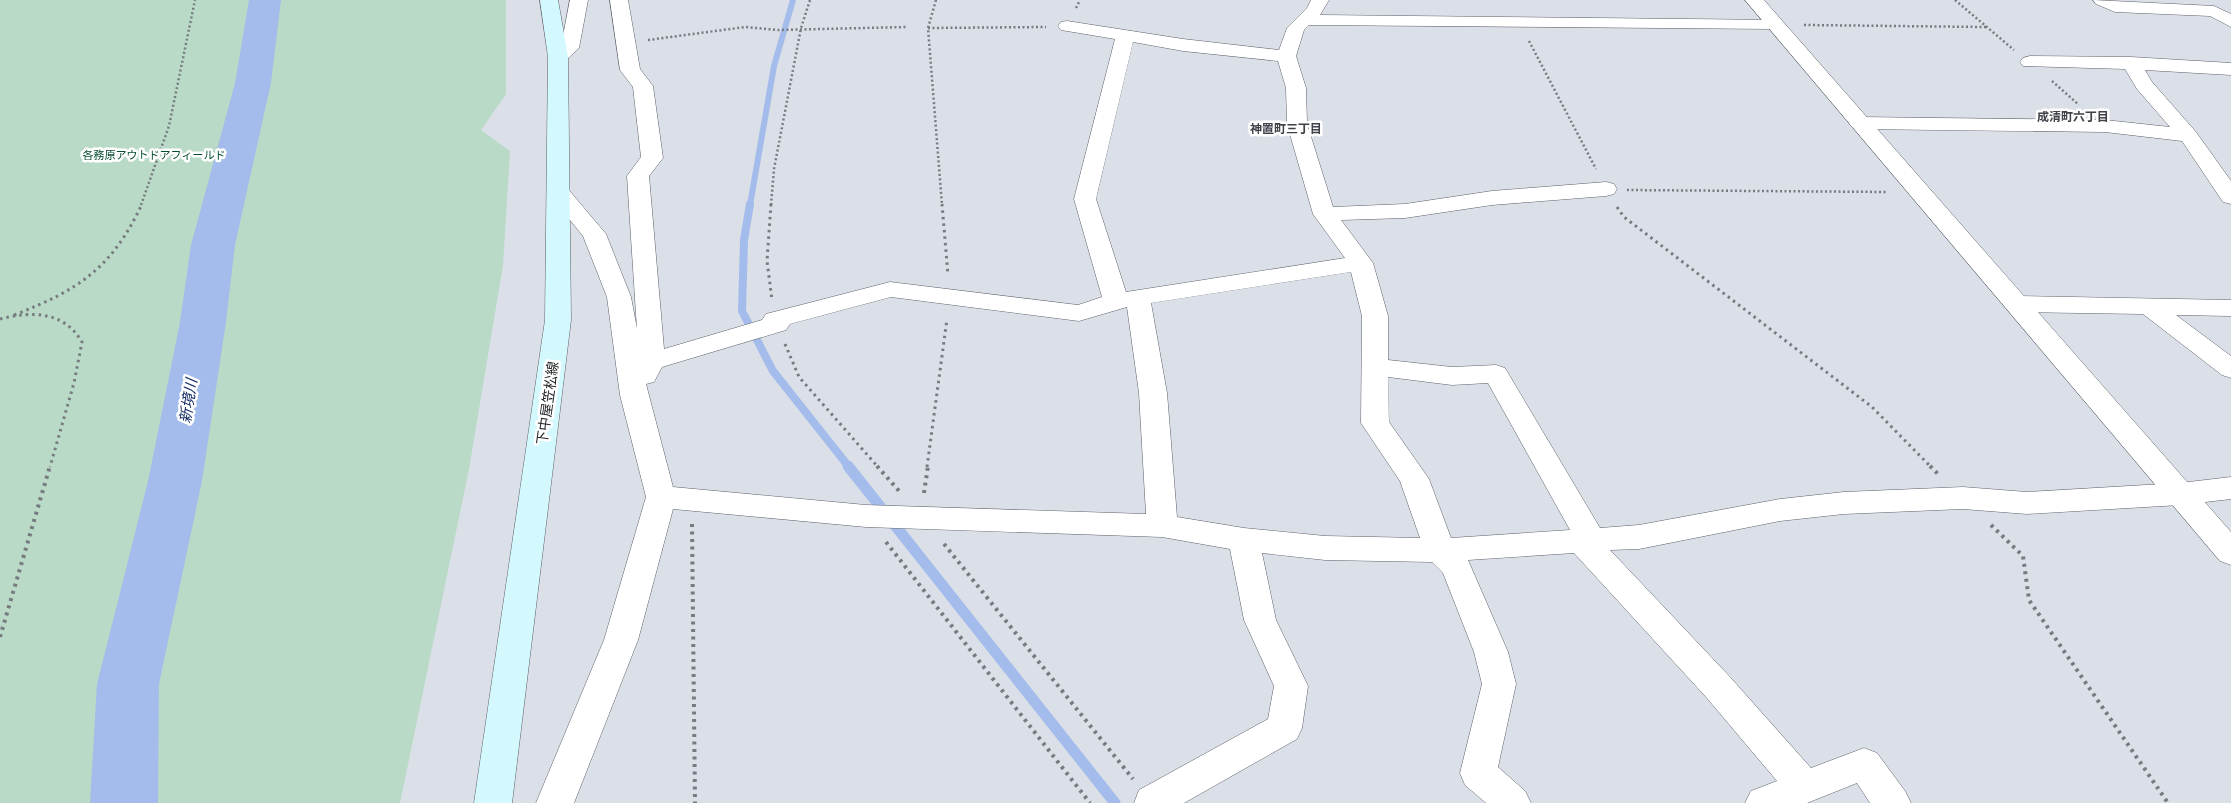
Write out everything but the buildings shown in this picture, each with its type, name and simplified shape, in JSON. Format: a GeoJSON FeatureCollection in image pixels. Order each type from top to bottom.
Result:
{"type":"FeatureCollection","features":[{"type":"Feature","properties":{"kind":"main road","name":"下中屋笠松線"},"geometry":{"type":"LineString","coordinates":[[493,803],[558,320],[560,194],[558,57],[549,0]]}},
{"type":"Feature","properties":{"kind":"street"},"geometry":{"type":"LineString","coordinates":[[558,57],[570,48],[579,0]]}},
{"type":"Feature","properties":{"kind":"street"},"geometry":{"type":"LineString","coordinates":[[619,0],[630,70],[644,86],[652,158],[638,176],[652,361],[634,395]]}},
{"type":"Feature","properties":{"kind":"street"},"geometry":{"type":"LineString","coordinates":[[1320,0],[1314,11],[1296,28],[1286,56],[1296,88],[1297,124],[1324,214],[1361,263],[1375,316],[1375,424],[1414,479],[1440,550],[1456,567],[1491,652],[1499,684],[1478,773],[1512,803]]}},
{"type":"Feature","properties":{"kind":"street"},"geometry":{"type":"LineString","coordinates":[[1754,0],[2231,553]]}},
{"type":"Feature","properties":{"kind":"street"},"geometry":{"type":"LineString","coordinates":[[2102,0],[2115,7],[2214,11],[2231,22]]}},
{"type":"Feature","properties":{"kind":"street"},"geometry":{"type":"LineString","coordinates":[[2223,0],[2231,5]]}},
{"type":"Feature","properties":{"kind":"street"},"geometry":{"type":"LineString","coordinates":[[1304,20],[1774,24]]}},
{"type":"Feature","properties":{"kind":"street"},"geometry":{"type":"LineString","coordinates":[[1067,26],[1182,46],[1286,56]]}},
{"type":"Feature","properties":{"kind":"street"},"geometry":{"type":"LineString","coordinates":[[1125,36],[1085,199],[1127,300],[1153,393],[1162,526]]}},
{"type":"Feature","properties":{"kind":"street"},"geometry":{"type":"LineString","coordinates":[[2030,62],[2131,63],[2231,69]]}},
{"type":"Feature","properties":{"kind":"street"},"geometry":{"type":"LineString","coordinates":[[2131,63],[2144,84],[2189,136],[2231,197]]}},
{"type":"Feature","properties":{"kind":"street"},"geometry":{"type":"LineString","coordinates":[[1859,123],[2104,126],[2189,136]]}},
{"type":"Feature","properties":{"kind":"street"},"geometry":{"type":"LineString","coordinates":[[1324,214],[1405,211],[1492,198],[1606,189]]}},
{"type":"Feature","properties":{"kind":"street"},"geometry":{"type":"LineString","coordinates":[[555,803],[676,499],[634,395],[620,297],[594,234],[560,194]]}},
{"type":"Feature","properties":{"kind":"street"},"geometry":{"type":"LineString","coordinates":[[652,361],[890,289],[1079,313],[1127,300],[1361,263]]}},
{"type":"Feature","properties":{"kind":"street"},"geometry":{"type":"LineString","coordinates":[[2016,304],[2231,308]]}},
{"type":"Feature","properties":{"kind":"street"},"geometry":{"type":"LineString","coordinates":[[2150,307],[2231,368]]}},
{"type":"Feature","properties":{"kind":"street"},"geometry":{"type":"LineString","coordinates":[[1375,367],[1452,376],[1496,374],[1587,542],[1718,687],[1804,787]]}},
{"type":"Feature","properties":{"kind":"street"},"geometry":{"type":"LineString","coordinates":[[676,499],[869,516],[913,516],[1162,526],[1244,540],[1325,548],[1440,550],[1587,542],[1640,537],[1780,510],[1844,502],[1963,498],[2027,503],[2180,494],[2231,488]]}},
{"type":"Feature","properties":{"kind":"street"},"geometry":{"type":"LineString","coordinates":[[1152,802],[1284,728],[1291,686],[1260,620],[1244,540]]}},
{"type":"Feature","properties":{"kind":"street"},"geometry":{"type":"LineString","coordinates":[[1764,803],[1864,764],[1892,803]]}},
{"type":"Feature","properties":{"kind":"path"},"geometry":{"type":"LineString","coordinates":[[9,317],[37,306],[83,281],[101,267],[119,244],[146,195],[164,146],[195,0]]}},
{"type":"Feature","properties":{"kind":"path"},"geometry":{"type":"LineString","coordinates":[[810,0],[801,28],[774,169],[767,261],[772,324],[800,377],[913,516],[1152,802]]}},
{"type":"Feature","properties":{"kind":"path"},"geometry":{"type":"LineString","coordinates":[[913,516],[949,298],[928,28],[936,0]]}},
{"type":"Feature","properties":{"kind":"path"},"geometry":{"type":"LineString","coordinates":[[1518,22],[1606,189],[1624,217],[1872,408],[2023,556],[2029,600],[2168,803]]}},
{"type":"Feature","properties":{"kind":"path"},"geometry":{"type":"LineString","coordinates":[[1774,24],[1986,27]]}},
{"type":"Feature","properties":{"kind":"path"},"geometry":{"type":"LineString","coordinates":[[928,28],[1067,26]]}},
{"type":"Feature","properties":{"kind":"path"},"geometry":{"type":"LineString","coordinates":[[625,43],[745,28],[778,30],[907,27]]}},
{"type":"Feature","properties":{"kind":"path"},"geometry":{"type":"LineString","coordinates":[[1606,189],[1919,192]]}},
{"type":"Feature","properties":{"kind":"path"},"geometry":{"type":"LineString","coordinates":[[0,319],[37,314],[71,326],[82,342],[74,383],[0,637]]}},
{"type":"Feature","properties":{"kind":"path"},"geometry":{"type":"LineString","coordinates":[[676,499],[695,803]]}},
{"type":"Feature","properties":{"kind":"path"},"geometry":{"type":"LineString","coordinates":[[869,516],[1090,803]]}},
{"type":"Feature","properties":{"kind":"green space","name":"各務原アウトドアフィールド"},"geometry":{"type":"Polygon","coordinates":[[[0,0],[506,0],[506,94],[481,130],[510,151],[503,265],[469,469],[400,803],[0,803],[0,0]]]}},
{"type":"Feature","properties":{"kind":"waterway","name":"新境川"},"geometry":{"type":"LineString","coordinates":[[124,803],[128,684],[175,481],[203,322],[213,245],[253,83],[265,0]]}},
{"type":"Feature","properties":{"kind":"waterway"},"geometry":{"type":"LineString","coordinates":[[750,205],[774,66],[793,0]]}},
{"type":"Feature","properties":{"kind":"waterway"},"geometry":{"type":"LineString","coordinates":[[750,204],[744,240],[742,311],[773,371],[849,467]]}},
{"type":"Feature","properties":{"kind":"waterway"},"geometry":{"type":"LineString","coordinates":[[848,466],[1115,803]]}},
{"type":"Feature","properties":{"kind":"district","name":"成清町六丁目"},"geometry":{"type":"Point","coordinates":[2073,116]}},
{"type":"Feature","properties":{"kind":"district","name":"神置町三丁目"},"geometry":{"type":"Point","coordinates":[1286,128]}}]}
